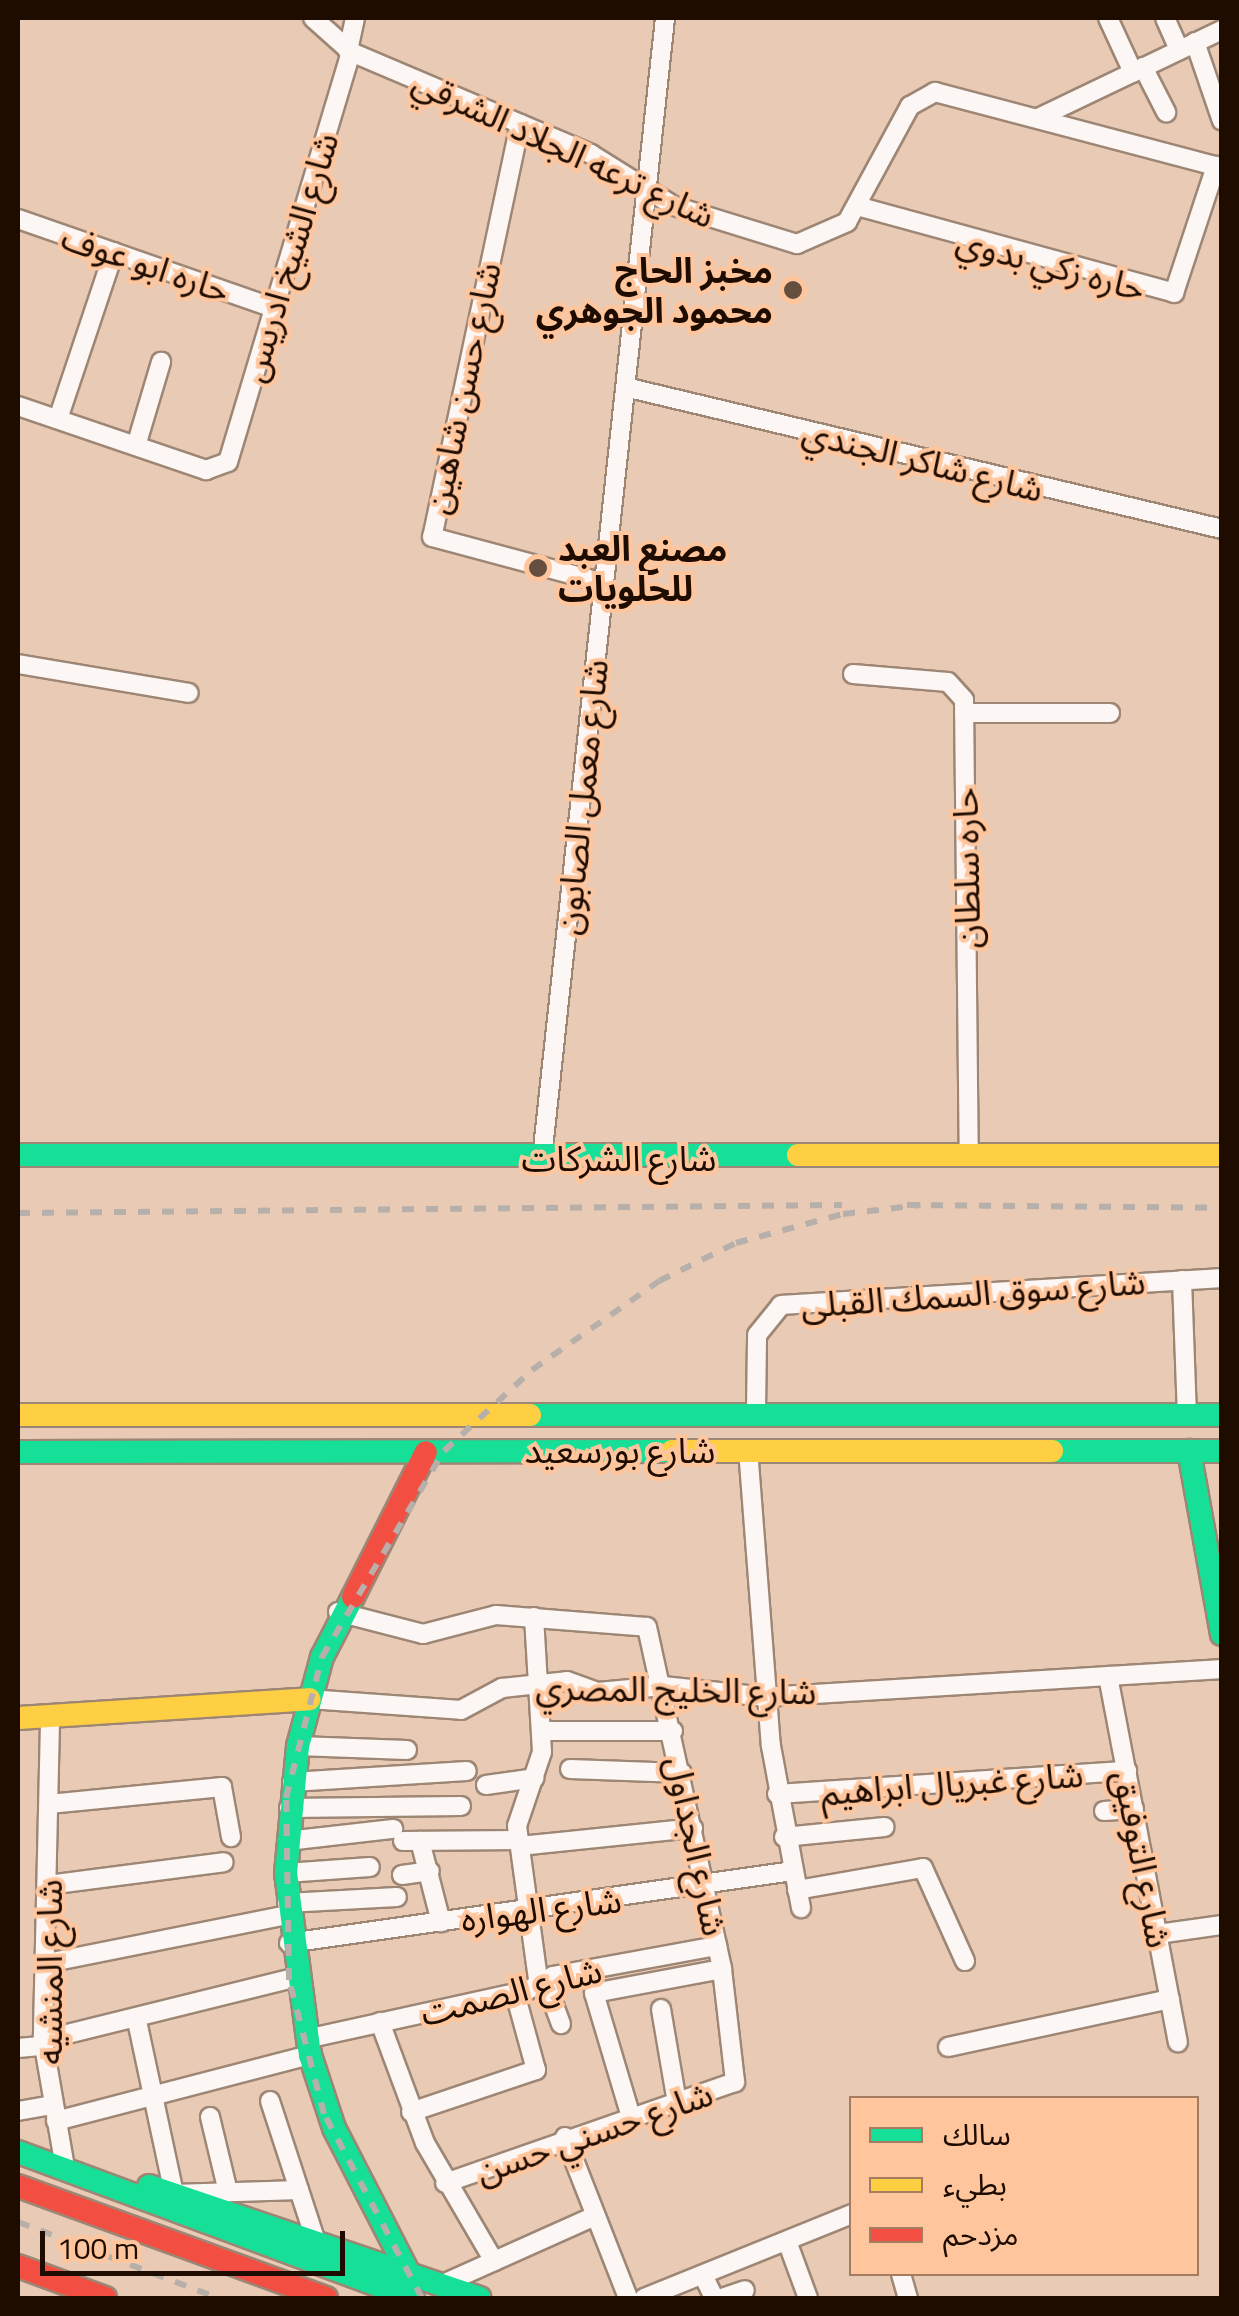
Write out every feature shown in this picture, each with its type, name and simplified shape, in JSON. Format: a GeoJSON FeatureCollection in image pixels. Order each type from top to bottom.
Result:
{"type":"FeatureCollection","features":[{"type":"Feature","properties":{"kind":"main road","name":"شارع الشركات"},"geometry":{"type":"LineString","coordinates":[[18,1154],[542,1158],[1222,1155]]}},
{"type":"Feature","properties":{"kind":"main road","name":"شارع بورسعيد"},"geometry":{"type":"LineString","coordinates":[[18,1415],[482,1409],[1222,1415]]}},
{"type":"Feature","properties":{"kind":"main road"},"geometry":{"type":"LineString","coordinates":[[407,2270],[334,2128],[308,2047],[289,1943],[289,1808],[309,1698],[338,1612],[438,1451],[482,1409]]}},
{"type":"Feature","properties":{"kind":"main road"},"geometry":{"type":"LineString","coordinates":[[1036,1414],[1044,1430],[1038,1455]]}},
{"type":"Feature","properties":{"kind":"main road"},"geometry":{"type":"LineString","coordinates":[[1124,1414],[1115,1429],[1124,1452]]}},
{"type":"Feature","properties":{"kind":"main road","name":"شارع بورسعيد"},"geometry":{"type":"LineString","coordinates":[[18,1452],[748,1449],[1038,1455],[1222,1451]]}},
{"type":"Feature","properties":{"kind":"main road"},"geometry":{"type":"LineString","coordinates":[[1188,1451],[1222,1634]]}},
{"type":"Feature","properties":{"kind":"main road","name":"شارع الخليج المصري"},"geometry":{"type":"LineString","coordinates":[[18,1718],[50,1722],[309,1698]]}},
{"type":"Feature","properties":{"kind":"main road"},"geometry":{"type":"LineString","coordinates":[[18,2142],[64,2161],[314,2236],[480,2298]]}},
{"type":"Feature","properties":{"kind":"main road"},"geometry":{"type":"LineString","coordinates":[[18,2152],[413,2298]]}},
{"type":"Feature","properties":{"kind":"main road"},"geometry":{"type":"LineString","coordinates":[[18,2186],[326,2298]]}},
{"type":"Feature","properties":{"kind":"main road"},"geometry":{"type":"LineString","coordinates":[[18,2266],[105,2298]]}},
{"type":"Feature","properties":{"kind":"street","name":"شارع ترعه الجلاد الشرقي"},"geometry":{"type":"LineString","coordinates":[[313,18],[350,51],[520,124],[646,190],[798,244],[833,234],[857,206],[921,96],[1038,118],[1219,167]]}},
{"type":"Feature","properties":{"kind":"street","name":"شارع الشيخ ادريس"},"geometry":{"type":"LineString","coordinates":[[136,446],[213,471],[228,462],[350,51],[355,18]]}},
{"type":"Feature","properties":{"kind":"street","name":"شارع معمل الصابون"},"geometry":{"type":"LineString","coordinates":[[542,1158],[665,18]]}},
{"type":"Feature","properties":{"kind":"street"},"geometry":{"type":"LineString","coordinates":[[1108,18],[1166,112]]}},
{"type":"Feature","properties":{"kind":"street"},"geometry":{"type":"LineString","coordinates":[[1165,18],[1187,46],[1222,121]]}},
{"type":"Feature","properties":{"kind":"street"},"geometry":{"type":"LineString","coordinates":[[1038,118],[1222,30]]}},
{"type":"Feature","properties":{"kind":"street","name":"شارع حسن شاهين"},"geometry":{"type":"LineString","coordinates":[[520,124],[432,537],[604,583]]}},
{"type":"Feature","properties":{"kind":"street","name":"حاره زكي بدوي"},"geometry":{"type":"LineString","coordinates":[[857,206],[1174,294],[1219,167]]}},
{"type":"Feature","properties":{"kind":"street","name":"حاره ابو عوف"},"geometry":{"type":"LineString","coordinates":[[18,219],[274,308]]}},
{"type":"Feature","properties":{"kind":"street"},"geometry":{"type":"LineString","coordinates":[[58,420],[114,252]]}},
{"type":"Feature","properties":{"kind":"street"},"geometry":{"type":"LineString","coordinates":[[18,406],[136,446],[161,362]]}},
{"type":"Feature","properties":{"kind":"street","name":"شارع شاكر الجندي"},"geometry":{"type":"LineString","coordinates":[[625,387],[1222,529]]}},
{"type":"Feature","properties":{"kind":"street"},"geometry":{"type":"LineString","coordinates":[[18,664],[190,692]]}},
{"type":"Feature","properties":{"kind":"street"},"geometry":{"type":"LineString","coordinates":[[852,674],[948,682],[964,713],[1110,713]]}},
{"type":"Feature","properties":{"kind":"street","name":"حاره سلطان"},"geometry":{"type":"LineString","coordinates":[[964,713],[970,1156]]}},
{"type":"Feature","properties":{"kind":"street","name":"شارع سوق السمك القبلى"},"geometry":{"type":"LineString","coordinates":[[756,1411],[757,1335],[780,1305],[1222,1278]]}},
{"type":"Feature","properties":{"kind":"street"},"geometry":{"type":"LineString","coordinates":[[1182,1280],[1187,1415]]}},
{"type":"Feature","properties":{"kind":"street"},"geometry":{"type":"LineString","coordinates":[[748,1449],[766,1697],[784,1837],[799,1899],[923,1868],[966,1961]]}},
{"type":"Feature","properties":{"kind":"street"},"geometry":{"type":"LineString","coordinates":[[338,1612],[423,1634],[496,1615],[534,1617],[543,1731],[520,1843],[542,1984],[561,2024]]}},
{"type":"Feature","properties":{"kind":"street","name":"شارع الجداول"},"geometry":{"type":"LineString","coordinates":[[534,1617],[640,1623],[653,1634],[740,2075]]}},
{"type":"Feature","properties":{"kind":"street","name":"شارع الخليج المصري"},"geometry":{"type":"LineString","coordinates":[[309,1698],[461,1710],[539,1683],[598,1692],[663,1686],[766,1697],[1222,1669]]}},
{"type":"Feature","properties":{"kind":"street","name":"شارع التوفيق"},"geometry":{"type":"LineString","coordinates":[[1108,1676],[1178,2042]]}},
{"type":"Feature","properties":{"kind":"street","name":"شارع المنشيه"},"geometry":{"type":"LineString","coordinates":[[50,1722],[48,1963],[43,2043],[64,2161]]}},
{"type":"Feature","properties":{"kind":"street"},"geometry":{"type":"LineString","coordinates":[[543,1731],[673,1732]]}},
{"type":"Feature","properties":{"kind":"street"},"geometry":{"type":"LineString","coordinates":[[298,1746],[407,1750]]}},
{"type":"Feature","properties":{"kind":"street"},"geometry":{"type":"LineString","coordinates":[[570,1769],[682,1773]]}},
{"type":"Feature","properties":{"kind":"street"},"geometry":{"type":"LineString","coordinates":[[292,1782],[467,1771]]}},
{"type":"Feature","properties":{"kind":"street","name":"شارع غبريال ابراهيم"},"geometry":{"type":"LineString","coordinates":[[777,1794],[1127,1772]]}},
{"type":"Feature","properties":{"kind":"street"},"geometry":{"type":"LineString","coordinates":[[486,1784],[535,1778]]}},
{"type":"Feature","properties":{"kind":"street"},"geometry":{"type":"LineString","coordinates":[[49,1804],[222,1787],[231,1837]]}},
{"type":"Feature","properties":{"kind":"street"},"geometry":{"type":"LineString","coordinates":[[289,1808],[461,1806]]}},
{"type":"Feature","properties":{"kind":"street"},"geometry":{"type":"LineString","coordinates":[[1104,1811],[1134,1809]]}},
{"type":"Feature","properties":{"kind":"street"},"geometry":{"type":"LineString","coordinates":[[784,1837],[884,1827]]}},
{"type":"Feature","properties":{"kind":"street"},"geometry":{"type":"LineString","coordinates":[[287,1840],[405,1837],[520,1843],[693,1828]]}},
{"type":"Feature","properties":{"kind":"street"},"geometry":{"type":"LineString","coordinates":[[405,1837],[430,1872],[441,1922]]}},
{"type":"Feature","properties":{"kind":"street"},"geometry":{"type":"LineString","coordinates":[[48,1885],[224,1862]]}},
{"type":"Feature","properties":{"kind":"street"},"geometry":{"type":"LineString","coordinates":[[286,1873],[370,1867]]}},
{"type":"Feature","properties":{"kind":"street","name":"شارع الهواره"},"geometry":{"type":"LineString","coordinates":[[289,1943],[706,1888],[792,1871]]}},
{"type":"Feature","properties":{"kind":"street"},"geometry":{"type":"LineString","coordinates":[[402,1875],[430,1872]]}},
{"type":"Feature","properties":{"kind":"street"},"geometry":{"type":"LineString","coordinates":[[48,1963],[287,1909],[397,1897]]}},
{"type":"Feature","properties":{"kind":"street"},"geometry":{"type":"LineString","coordinates":[[1158,1934],[1222,1924]]}},
{"type":"Feature","properties":{"kind":"street","name":"شارع الصمت"},"geometry":{"type":"LineString","coordinates":[[18,2111],[54,2113],[153,2096],[380,2022],[717,1946]]}},
{"type":"Feature","properties":{"kind":"street"},"geometry":{"type":"LineString","coordinates":[[631,2117],[594,1993],[722,1969]]}},
{"type":"Feature","properties":{"kind":"street"},"geometry":{"type":"LineString","coordinates":[[18,2048],[137,2021],[294,1978]]}},
{"type":"Feature","properties":{"kind":"street"},"geometry":{"type":"LineString","coordinates":[[411,2112],[536,2070],[515,1992]]}},
{"type":"Feature","properties":{"kind":"street"},"geometry":{"type":"LineString","coordinates":[[948,2046],[1170,1999]]}},
{"type":"Feature","properties":{"kind":"street"},"geometry":{"type":"LineString","coordinates":[[660,2009],[677,2102]]}},
{"type":"Feature","properties":{"kind":"street"},"geometry":{"type":"LineString","coordinates":[[137,2021],[174,2194],[298,2190]]}},
{"type":"Feature","properties":{"kind":"street"},"geometry":{"type":"LineString","coordinates":[[380,2022],[411,2112],[445,2183],[494,2260]]}},
{"type":"Feature","properties":{"kind":"street","name":"شارع حسني حسن"},"geometry":{"type":"LineString","coordinates":[[445,2183],[565,2137],[677,2102],[740,2075]]}},
{"type":"Feature","properties":{"kind":"street"},"geometry":{"type":"LineString","coordinates":[[270,2101],[314,2236]]}},
{"type":"Feature","properties":{"kind":"street"},"geometry":{"type":"LineString","coordinates":[[210,2117],[228,2192]]}},
{"type":"Feature","properties":{"kind":"street"},"geometry":{"type":"LineString","coordinates":[[565,2137],[593,2217],[628,2298]]}},
{"type":"Feature","properties":{"kind":"street"},"geometry":{"type":"LineString","coordinates":[[644,2298],[849,2215]]}},
{"type":"Feature","properties":{"kind":"street"},"geometry":{"type":"LineString","coordinates":[[442,2284],[593,2217]]}},
{"type":"Feature","properties":{"kind":"street"},"geometry":{"type":"LineString","coordinates":[[787,2241],[808,2298]]}},
{"type":"Feature","properties":{"kind":"street"},"geometry":{"type":"LineString","coordinates":[[703,2275],[714,2298]]}},
{"type":"Feature","properties":{"kind":"street"},"geometry":{"type":"LineString","coordinates":[[722,2298],[745,2290]]}},
{"type":"Feature","properties":{"kind":"railway"},"geometry":{"type":"LineString","coordinates":[[18,1213],[842,1205]]}},
{"type":"Feature","properties":{"kind":"railway"},"geometry":{"type":"LineString","coordinates":[[907,1205],[1222,1208]]}},
{"type":"Feature","properties":{"kind":"railway"},"geometry":{"type":"LineString","coordinates":[[422,2298],[324,2114],[289,1980],[286,1798],[322,1657],[444,1451],[532,1370],[659,1281],[736,1243],[843,1214],[920,1205]]}},
{"type":"Feature","properties":{"kind":"railway"},"geometry":{"type":"LineString","coordinates":[[18,2222],[218,2298]]}},
{"type":"Feature","properties":{"kind":"traffic: fast"},"geometry":{"type":"LineString","coordinates":[[18,1155],[798,1155]]}},
{"type":"Feature","properties":{"kind":"traffic: fast"},"geometry":{"type":"LineString","coordinates":[[530,1415],[1222,1415]]}},
{"type":"Feature","properties":{"kind":"traffic: fast"},"geometry":{"type":"LineString","coordinates":[[18,1452],[672,1451]]}},
{"type":"Feature","properties":{"kind":"traffic: fast"},"geometry":{"type":"LineString","coordinates":[[1052,1451],[1222,1451]]}},
{"type":"Feature","properties":{"kind":"traffic: fast"},"geometry":{"type":"LineString","coordinates":[[1189,1451],[1222,1634]]}},
{"type":"Feature","properties":{"kind":"traffic: fast"},"geometry":{"type":"LineString","coordinates":[[353,1597],[322,1657],[298,1746],[286,1873],[310,2055],[334,2128],[407,2270]]}},
{"type":"Feature","properties":{"kind":"traffic: fast"},"geometry":{"type":"LineString","coordinates":[[18,2152],[413,2298]]}},
{"type":"Feature","properties":{"kind":"traffic: fast"},"geometry":{"type":"LineString","coordinates":[[149,2186],[480,2298]]}},
{"type":"Feature","properties":{"kind":"traffic: slow"},"geometry":{"type":"LineString","coordinates":[[798,1155],[1222,1155]]}},
{"type":"Feature","properties":{"kind":"traffic: slow"},"geometry":{"type":"LineString","coordinates":[[18,1415],[530,1415]]}},
{"type":"Feature","properties":{"kind":"traffic: slow"},"geometry":{"type":"LineString","coordinates":[[672,1451],[1052,1451]]}},
{"type":"Feature","properties":{"kind":"traffic: slow"},"geometry":{"type":"LineString","coordinates":[[18,1718],[309,1699]]}},
{"type":"Feature","properties":{"kind":"traffic: jam"},"geometry":{"type":"LineString","coordinates":[[353,1597],[426,1452]]}},
{"type":"Feature","properties":{"kind":"traffic: jam"},"geometry":{"type":"LineString","coordinates":[[18,2186],[326,2298]]}},
{"type":"Feature","properties":{"kind":"traffic: jam"},"geometry":{"type":"LineString","coordinates":[[18,2266],[105,2298]]}},
{"type":"Feature","properties":{"kind":"place","name":"مخبز الحاج محمود الجوهري"},"geometry":{"type":"Point","coordinates":[793,290]}},
{"type":"Feature","properties":{"kind":"place","name":"مصنع العبد للحلويات"},"geometry":{"type":"Point","coordinates":[538,568]}}]}
